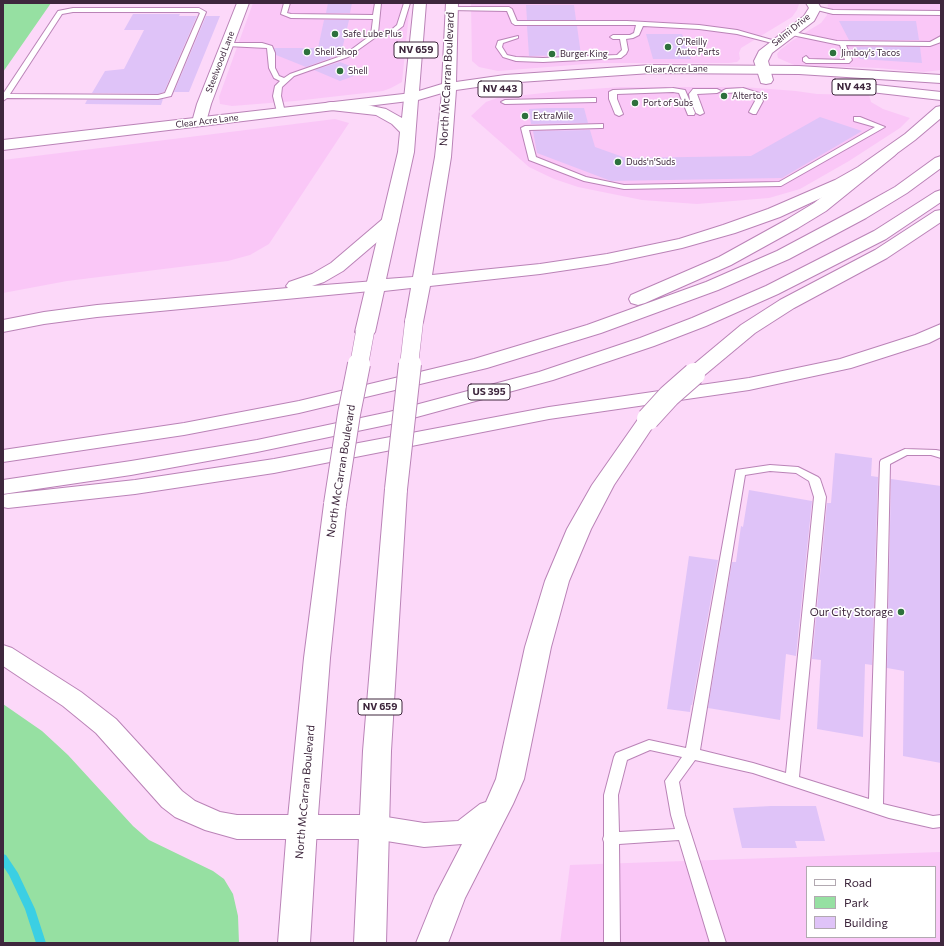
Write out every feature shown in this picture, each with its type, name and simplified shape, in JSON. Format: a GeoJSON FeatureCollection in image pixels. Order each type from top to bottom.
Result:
{"type":"FeatureCollection","features":[{"type":"Feature","properties":{"kind":"main road","name":"Steelwood Lane"},"geometry":{"type":"LineString","coordinates":[[199,122],[243,3]]}},
{"type":"Feature","properties":{"kind":"main road","name":"North McCarran Boulevard"},"geometry":{"type":"LineString","coordinates":[[294,943],[302,828],[317,658],[335,504],[349,414],[365,332],[406,152],[420,3]]}},
{"type":"Feature","properties":{"kind":"main road","name":"North McCarran Boulevard"},"geometry":{"type":"LineString","coordinates":[[370,943],[383,644],[396,489],[414,322],[443,157],[452,6]]}},
{"type":"Feature","properties":{"kind":"main road","name":"Selmi Drive"},"geometry":{"type":"LineString","coordinates":[[764,75],[762,58],[766,51],[776,42],[810,18],[814,6]]}},
{"type":"Feature","properties":{"kind":"main road"},"geometry":{"type":"LineString","coordinates":[[450,54],[465,68],[481,74],[516,78]]}},
{"type":"Feature","properties":{"kind":"main road","name":"Clear Acre Lane"},"geometry":{"type":"LineString","coordinates":[[448,92],[516,78],[651,69],[764,75],[941,96]]}},
{"type":"Feature","properties":{"kind":"main road","name":"Clear Acre Lane"},"geometry":{"type":"LineString","coordinates":[[3,145],[448,92],[602,80],[850,72],[941,79]]}},
{"type":"Feature","properties":{"kind":"main road"},"geometry":{"type":"LineString","coordinates":[[331,106],[367,109],[381,112],[397,120],[409,132]]}},
{"type":"Feature","properties":{"kind":"main road"},"geometry":{"type":"LineString","coordinates":[[366,392],[533,340],[629,303],[725,261],[820,207],[910,137],[941,110]]}},
{"type":"Feature","properties":{"kind":"main road"},"geometry":{"type":"LineString","coordinates":[[3,326],[97,310],[375,286],[540,269],[607,259],[682,243],[730,229],[804,200],[841,183],[889,153]]}},
{"type":"Feature","properties":{"kind":"main road","name":"US 395"},"geometry":{"type":"LineString","coordinates":[[3,456],[184,429],[366,392],[480,364],[549,344],[641,313],[712,286],[760,265],[830,231],[901,190],[941,161]]}},
{"type":"Feature","properties":{"kind":"main road","name":"US 395"},"geometry":{"type":"LineString","coordinates":[[3,487],[191,458],[318,434],[413,412],[501,389],[561,371],[647,342],[699,322],[772,290],[880,235],[941,195]]}},
{"type":"Feature","properties":{"kind":"main road"},"geometry":{"type":"LineString","coordinates":[[432,943],[450,896],[499,804],[510,779],[538,647],[557,581],[579,528],[603,485],[648,419],[669,396],[748,330],[781,308],[881,254],[941,215]]}},
{"type":"Feature","properties":{"kind":"main road"},"geometry":{"type":"LineString","coordinates":[[263,295],[312,280],[337,267],[391,220]]}},
{"type":"Feature","properties":{"kind":"main road"},"geometry":{"type":"LineString","coordinates":[[3,501],[135,487],[274,466],[541,414],[756,382],[844,364],[922,339],[941,330]]}},
{"type":"Feature","properties":{"kind":"main road"},"geometry":{"type":"LineString","coordinates":[[3,654],[72,699],[106,726],[172,799],[184,809],[214,822],[237,827],[374,827],[424,835],[461,833],[472,828],[499,804]]}},
{"type":"Feature","properties":{"kind":"lane"},"geometry":{"type":"LineString","coordinates":[[287,3],[284,14],[291,16],[376,17]]}},
{"type":"Feature","properties":{"kind":"lane"},"geometry":{"type":"LineString","coordinates":[[374,36],[378,3]]}},
{"type":"Feature","properties":{"kind":"lane"},"geometry":{"type":"LineString","coordinates":[[281,112],[277,96],[279,86],[292,75],[346,56],[374,36],[392,32],[400,26],[407,3]]}},
{"type":"Feature","properties":{"kind":"lane"},"geometry":{"type":"LineString","coordinates":[[452,6],[509,9],[515,23],[640,24],[712,29],[737,32],[776,42]]}},
{"type":"Feature","properties":{"kind":"lane"},"geometry":{"type":"LineString","coordinates":[[814,6],[833,12],[941,13]]}},
{"type":"Feature","properties":{"kind":"lane"},"geometry":{"type":"LineString","coordinates":[[73,10],[199,10],[203,12],[168,94],[158,97],[4,98],[60,12],[73,10]]}},
{"type":"Feature","properties":{"kind":"lane"},"geometry":{"type":"LineString","coordinates":[[614,37],[631,37],[637,34],[640,24]]}},
{"type":"Feature","properties":{"kind":"lane"},"geometry":{"type":"LineString","coordinates":[[789,33],[830,43],[842,44],[934,44],[941,38]]}},
{"type":"Feature","properties":{"kind":"lane"},"geometry":{"type":"LineString","coordinates":[[516,37],[500,42],[499,47],[501,52],[505,56],[516,59],[536,60],[619,57],[625,50],[623,38]]}},
{"type":"Feature","properties":{"kind":"lane"},"geometry":{"type":"LineString","coordinates":[[227,44],[262,45],[270,47],[272,53],[272,68],[276,77],[285,81]]}},
{"type":"Feature","properties":{"kind":"lane"},"geometry":{"type":"LineString","coordinates":[[806,58],[806,61],[847,62],[850,60],[842,44]]}},
{"type":"Feature","properties":{"kind":"lane"},"geometry":{"type":"LineString","coordinates":[[619,114],[613,99],[613,92],[673,90],[682,92],[691,113]]}},
{"type":"Feature","properties":{"kind":"lane"},"geometry":{"type":"LineString","coordinates":[[726,91],[743,90],[756,95],[758,101],[753,112]]}},
{"type":"Feature","properties":{"kind":"lane"},"geometry":{"type":"LineString","coordinates":[[700,112],[694,100],[693,94],[696,91],[717,91]]}},
{"type":"Feature","properties":{"kind":"lane"},"geometry":{"type":"LineString","coordinates":[[505,102],[593,100]]}},
{"type":"Feature","properties":{"kind":"lane"},"geometry":{"type":"LineString","coordinates":[[600,126],[525,128],[532,158],[584,179],[624,187],[781,184],[882,127],[858,119]]}},
{"type":"Feature","properties":{"kind":"lane"},"geometry":{"type":"LineString","coordinates":[[876,808],[886,462],[905,452],[932,452],[941,455]]}},
{"type":"Feature","properties":{"kind":"lane"},"geometry":{"type":"LineString","coordinates":[[718,943],[678,815],[672,781],[692,754],[740,472],[770,468],[798,470],[814,479],[820,497],[792,780]]}},
{"type":"Feature","properties":{"kind":"lane"},"geometry":{"type":"LineString","coordinates":[[612,943],[610,839],[611,795],[621,757],[649,745],[753,768],[831,792],[876,808],[933,822],[941,821]]}},
{"type":"Feature","properties":{"kind":"lane"},"geometry":{"type":"LineString","coordinates":[[610,839],[684,834]]}},
{"type":"Feature","properties":{"kind":"shaded area"},"geometry":{"type":"Polygon","coordinates":[[[253,3],[410,3],[402,82],[383,91],[295,101],[232,106],[220,104],[219,97],[253,3]]]}},
{"type":"Feature","properties":{"kind":"shaded area"},"geometry":{"type":"Polygon","coordinates":[[[828,3],[941,3],[941,70],[924,72],[877,68],[794,65],[778,58],[777,54],[780,50],[793,40],[821,23],[827,15],[828,3]]]}},
{"type":"Feature","properties":{"kind":"shaded area"},"geometry":{"type":"Polygon","coordinates":[[[471,4],[799,4],[792,17],[741,48],[739,53],[740,59],[737,62],[598,63],[498,71],[479,67],[472,61],[471,4]]]}},
{"type":"Feature","properties":{"kind":"shaded area"},"geometry":{"type":"Polygon","coordinates":[[[621,87],[743,87],[817,94],[869,95],[871,102],[883,109],[910,118],[900,128],[849,161],[800,189],[769,198],[697,204],[642,200],[578,187],[554,179],[529,167],[471,116],[486,102],[497,98],[562,91],[621,87]]]}},
{"type":"Feature","properties":{"kind":"shaded area"},"geometry":{"type":"Polygon","coordinates":[[[335,119],[349,123],[269,244],[250,255],[228,261],[67,281],[3,293],[3,160],[335,119]]]}},
{"type":"Feature","properties":{"kind":"shaded area"},"geometry":{"type":"Polygon","coordinates":[[[941,852],[941,943],[560,943],[570,865],[941,852]]]}},
{"type":"Feature","properties":{"kind":"green space"},"geometry":{"type":"Polygon","coordinates":[[[3,3],[51,3],[3,72],[3,3]]]}},
{"type":"Feature","properties":{"kind":"green space"},"geometry":{"type":"Polygon","coordinates":[[[3,704],[42,731],[68,755],[133,826],[149,840],[213,871],[224,879],[233,894],[238,916],[239,943],[3,943],[3,704]]]}},
{"type":"Feature","properties":{"kind":"building"},"geometry":{"type":"Polygon","coordinates":[[[328,3],[352,3],[350,13],[326,13],[328,3]]]}},
{"type":"Feature","properties":{"kind":"building"},"geometry":{"type":"Polygon","coordinates":[[[526,5],[574,5],[576,20],[527,20],[526,5]]]}},
{"type":"Feature","properties":{"kind":"building"},"geometry":{"type":"Polygon","coordinates":[[[133,14],[180,14],[179,16],[197,16],[164,92],[158,94],[92,93],[105,71],[124,69],[144,30],[124,30],[133,14]]]}},
{"type":"Feature","properties":{"kind":"building"},"geometry":{"type":"Polygon","coordinates":[[[206,16],[220,16],[189,92],[174,92],[206,16]]]}},
{"type":"Feature","properties":{"kind":"building"},"geometry":{"type":"Polygon","coordinates":[[[324,20],[349,20],[341,54],[306,67],[276,55],[274,48],[318,48],[324,20]]]}},
{"type":"Feature","properties":{"kind":"building"},"geometry":{"type":"Polygon","coordinates":[[[839,21],[916,21],[919,40],[849,40],[839,21]]]}},
{"type":"Feature","properties":{"kind":"building"},"geometry":{"type":"Polygon","coordinates":[[[527,26],[577,26],[581,55],[529,56],[527,26]]]}},
{"type":"Feature","properties":{"kind":"building","name":"O'Reilly Auto Parts"},"geometry":{"type":"Polygon","coordinates":[[[646,34],[682,34],[691,59],[653,59],[646,34]]]}},
{"type":"Feature","properties":{"kind":"building"},"geometry":{"type":"Polygon","coordinates":[[[853,47],[920,47],[922,63],[860,59],[853,47]]]}},
{"type":"Feature","properties":{"kind":"building","name":"Shell"},"geometry":{"type":"Polygon","coordinates":[[[340,62],[365,72],[340,81],[314,70],[340,62]]]}},
{"type":"Feature","properties":{"kind":"building"},"geometry":{"type":"Polygon","coordinates":[[[163,99],[161,105],[85,104],[87,100],[163,99]]]}},
{"type":"Feature","properties":{"kind":"building"},"geometry":{"type":"Polygon","coordinates":[[[584,108],[588,123],[531,124],[529,109],[584,108]]]}},
{"type":"Feature","properties":{"kind":"building"},"geometry":{"type":"Polygon","coordinates":[[[820,117],[862,131],[782,178],[611,181],[537,153],[533,131],[590,130],[595,147],[626,158],[751,156],[820,117]]]}},
{"type":"Feature","properties":{"kind":"building"},"geometry":{"type":"Polygon","coordinates":[[[835,453],[872,458],[871,476],[878,477],[872,665],[865,664],[863,737],[817,729],[821,660],[812,659],[827,503],[831,503],[835,453]]]}},
{"type":"Feature","properties":{"kind":"building"},"geometry":{"type":"Polygon","coordinates":[[[891,479],[941,486],[941,763],[903,756],[904,671],[887,668],[891,479]]]}},
{"type":"Feature","properties":{"kind":"building"},"geometry":{"type":"Polygon","coordinates":[[[749,490],[812,501],[796,656],[786,654],[780,720],[708,708],[732,562],[736,562],[741,526],[743,527],[749,490]]]}},
{"type":"Feature","properties":{"kind":"building"},"geometry":{"type":"Polygon","coordinates":[[[689,556],[718,560],[690,712],[667,709],[689,556]]]}},
{"type":"Feature","properties":{"kind":"building"},"geometry":{"type":"Polygon","coordinates":[[[816,806],[825,841],[795,841],[797,848],[742,848],[733,808],[816,806]]]}},
{"type":"Feature","properties":{"kind":"waterway"},"geometry":{"type":"LineString","coordinates":[[3,858],[13,873],[30,909],[41,943]]}},
{"type":"Feature","properties":{"kind":"place","name":"Safe Lube Plus"},"geometry":{"type":"Point","coordinates":[335,34]}},
{"type":"Feature","properties":{"kind":"place","name":"O'Reilly Auto Parts"},"geometry":{"type":"Point","coordinates":[668,47]}},
{"type":"Feature","properties":{"kind":"place","name":"Shell Shop"},"geometry":{"type":"Point","coordinates":[307,52]}},
{"type":"Feature","properties":{"kind":"place","name":"Jimboy's Tacos"},"geometry":{"type":"Point","coordinates":[833,53]}},
{"type":"Feature","properties":{"kind":"place","name":"Burger King"},"geometry":{"type":"Point","coordinates":[552,54]}},
{"type":"Feature","properties":{"kind":"place","name":"Shell"},"geometry":{"type":"Point","coordinates":[340,71]}},
{"type":"Feature","properties":{"kind":"place","name":"Alterto's"},"geometry":{"type":"Point","coordinates":[724,96]}},
{"type":"Feature","properties":{"kind":"place","name":"Port of Subs"},"geometry":{"type":"Point","coordinates":[635,103]}},
{"type":"Feature","properties":{"kind":"place","name":"ExtraMile"},"geometry":{"type":"Point","coordinates":[525,116]}},
{"type":"Feature","properties":{"kind":"place","name":"Duds'n'Suds"},"geometry":{"type":"Point","coordinates":[618,162]}},
{"type":"Feature","properties":{"kind":"place","name":"Our City Storage"},"geometry":{"type":"Point","coordinates":[901,612]}}]}
